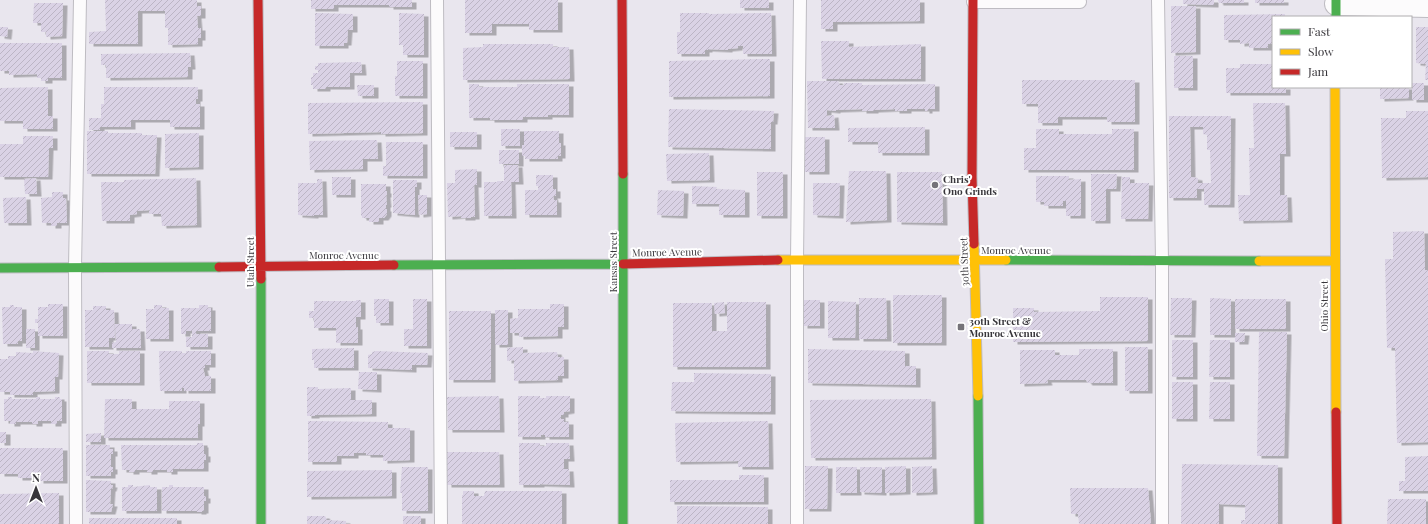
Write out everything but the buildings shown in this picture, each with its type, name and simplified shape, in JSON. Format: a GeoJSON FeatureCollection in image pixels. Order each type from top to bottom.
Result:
{"type":"FeatureCollection","features":[{"type":"Feature","properties":{"kind":"street","name":"Utah Street"},"geometry":{"type":"LineString","coordinates":[[258,0],[261,266],[261,524]]}},
{"type":"Feature","properties":{"kind":"street","name":"Kansas Street"},"geometry":{"type":"LineString","coordinates":[[622,0],[624,264],[623,524]]}},
{"type":"Feature","properties":{"kind":"street","name":"30th Street"},"geometry":{"type":"LineString","coordinates":[[973,1],[972,177],[977,330],[979,524]]}},
{"type":"Feature","properties":{"kind":"street"},"geometry":{"type":"LineString","coordinates":[[1336,7],[1428,6]]}},
{"type":"Feature","properties":{"kind":"street","name":"Ohio Street"},"geometry":{"type":"LineString","coordinates":[[1336,88],[1335,261],[1337,524]]}},
{"type":"Feature","properties":{"kind":"street","name":"Monroe Avenue"},"geometry":{"type":"LineString","coordinates":[[0,268],[624,264],[797,260],[1335,261]]}},
{"type":"Feature","properties":{"kind":"lane"},"geometry":{"type":"LineString","coordinates":[[76,524],[75,267],[80,0]]}},
{"type":"Feature","properties":{"kind":"lane"},"geometry":{"type":"LineString","coordinates":[[437,0],[441,524]]}},
{"type":"Feature","properties":{"kind":"lane"},"geometry":{"type":"LineString","coordinates":[[797,524],[797,260],[800,0]]}},
{"type":"Feature","properties":{"kind":"lane"},"geometry":{"type":"LineString","coordinates":[[1158,0],[1162,261],[1162,524]]}},
{"type":"Feature","properties":{"kind":"lane"},"geometry":{"type":"LineString","coordinates":[[973,1],[1080,2]]}},
{"type":"Feature","properties":{"kind":"traffic: fast"},"geometry":{"type":"LineString","coordinates":[[1336,0],[1336,16]]}},
{"type":"Feature","properties":{"kind":"traffic: fast"},"geometry":{"type":"LineString","coordinates":[[623,174],[623,524]]}},
{"type":"Feature","properties":{"kind":"traffic: fast"},"geometry":{"type":"LineString","coordinates":[[1006,260],[1259,261]]}},
{"type":"Feature","properties":{"kind":"traffic: fast"},"geometry":{"type":"LineString","coordinates":[[394,265],[623,264]]}},
{"type":"Feature","properties":{"kind":"traffic: fast"},"geometry":{"type":"LineString","coordinates":[[0,268],[219,267]]}},
{"type":"Feature","properties":{"kind":"traffic: fast"},"geometry":{"type":"LineString","coordinates":[[261,279],[261,524]]}},
{"type":"Feature","properties":{"kind":"traffic: fast"},"geometry":{"type":"LineString","coordinates":[[978,396],[979,524]]}},
{"type":"Feature","properties":{"kind":"traffic: slow"},"geometry":{"type":"LineString","coordinates":[[1335,88],[1336,412]]}},
{"type":"Feature","properties":{"kind":"traffic: slow"},"geometry":{"type":"LineString","coordinates":[[974,244],[978,396]]}},
{"type":"Feature","properties":{"kind":"traffic: slow"},"geometry":{"type":"LineString","coordinates":[[778,260],[1006,260]]}},
{"type":"Feature","properties":{"kind":"traffic: slow"},"geometry":{"type":"LineString","coordinates":[[1259,261],[1335,261]]}},
{"type":"Feature","properties":{"kind":"traffic: jam"},"geometry":{"type":"LineString","coordinates":[[258,0],[261,279]]}},
{"type":"Feature","properties":{"kind":"traffic: jam"},"geometry":{"type":"LineString","coordinates":[[622,0],[623,174]]}},
{"type":"Feature","properties":{"kind":"traffic: jam"},"geometry":{"type":"LineString","coordinates":[[973,0],[972,177],[974,244]]}},
{"type":"Feature","properties":{"kind":"traffic: jam"},"geometry":{"type":"LineString","coordinates":[[623,264],[778,260]]}},
{"type":"Feature","properties":{"kind":"traffic: jam"},"geometry":{"type":"LineString","coordinates":[[219,267],[394,265]]}},
{"type":"Feature","properties":{"kind":"traffic: jam"},"geometry":{"type":"LineString","coordinates":[[1336,412],[1337,524]]}},
{"type":"Feature","properties":{"kind":"place","name":"Chris' Ono Grinds"},"geometry":{"type":"Point","coordinates":[935,185]}},
{"type":"Feature","properties":{"kind":"place","name":"30th Street & Monroe Avenue"},"geometry":{"type":"Point","coordinates":[961,327]}}]}
